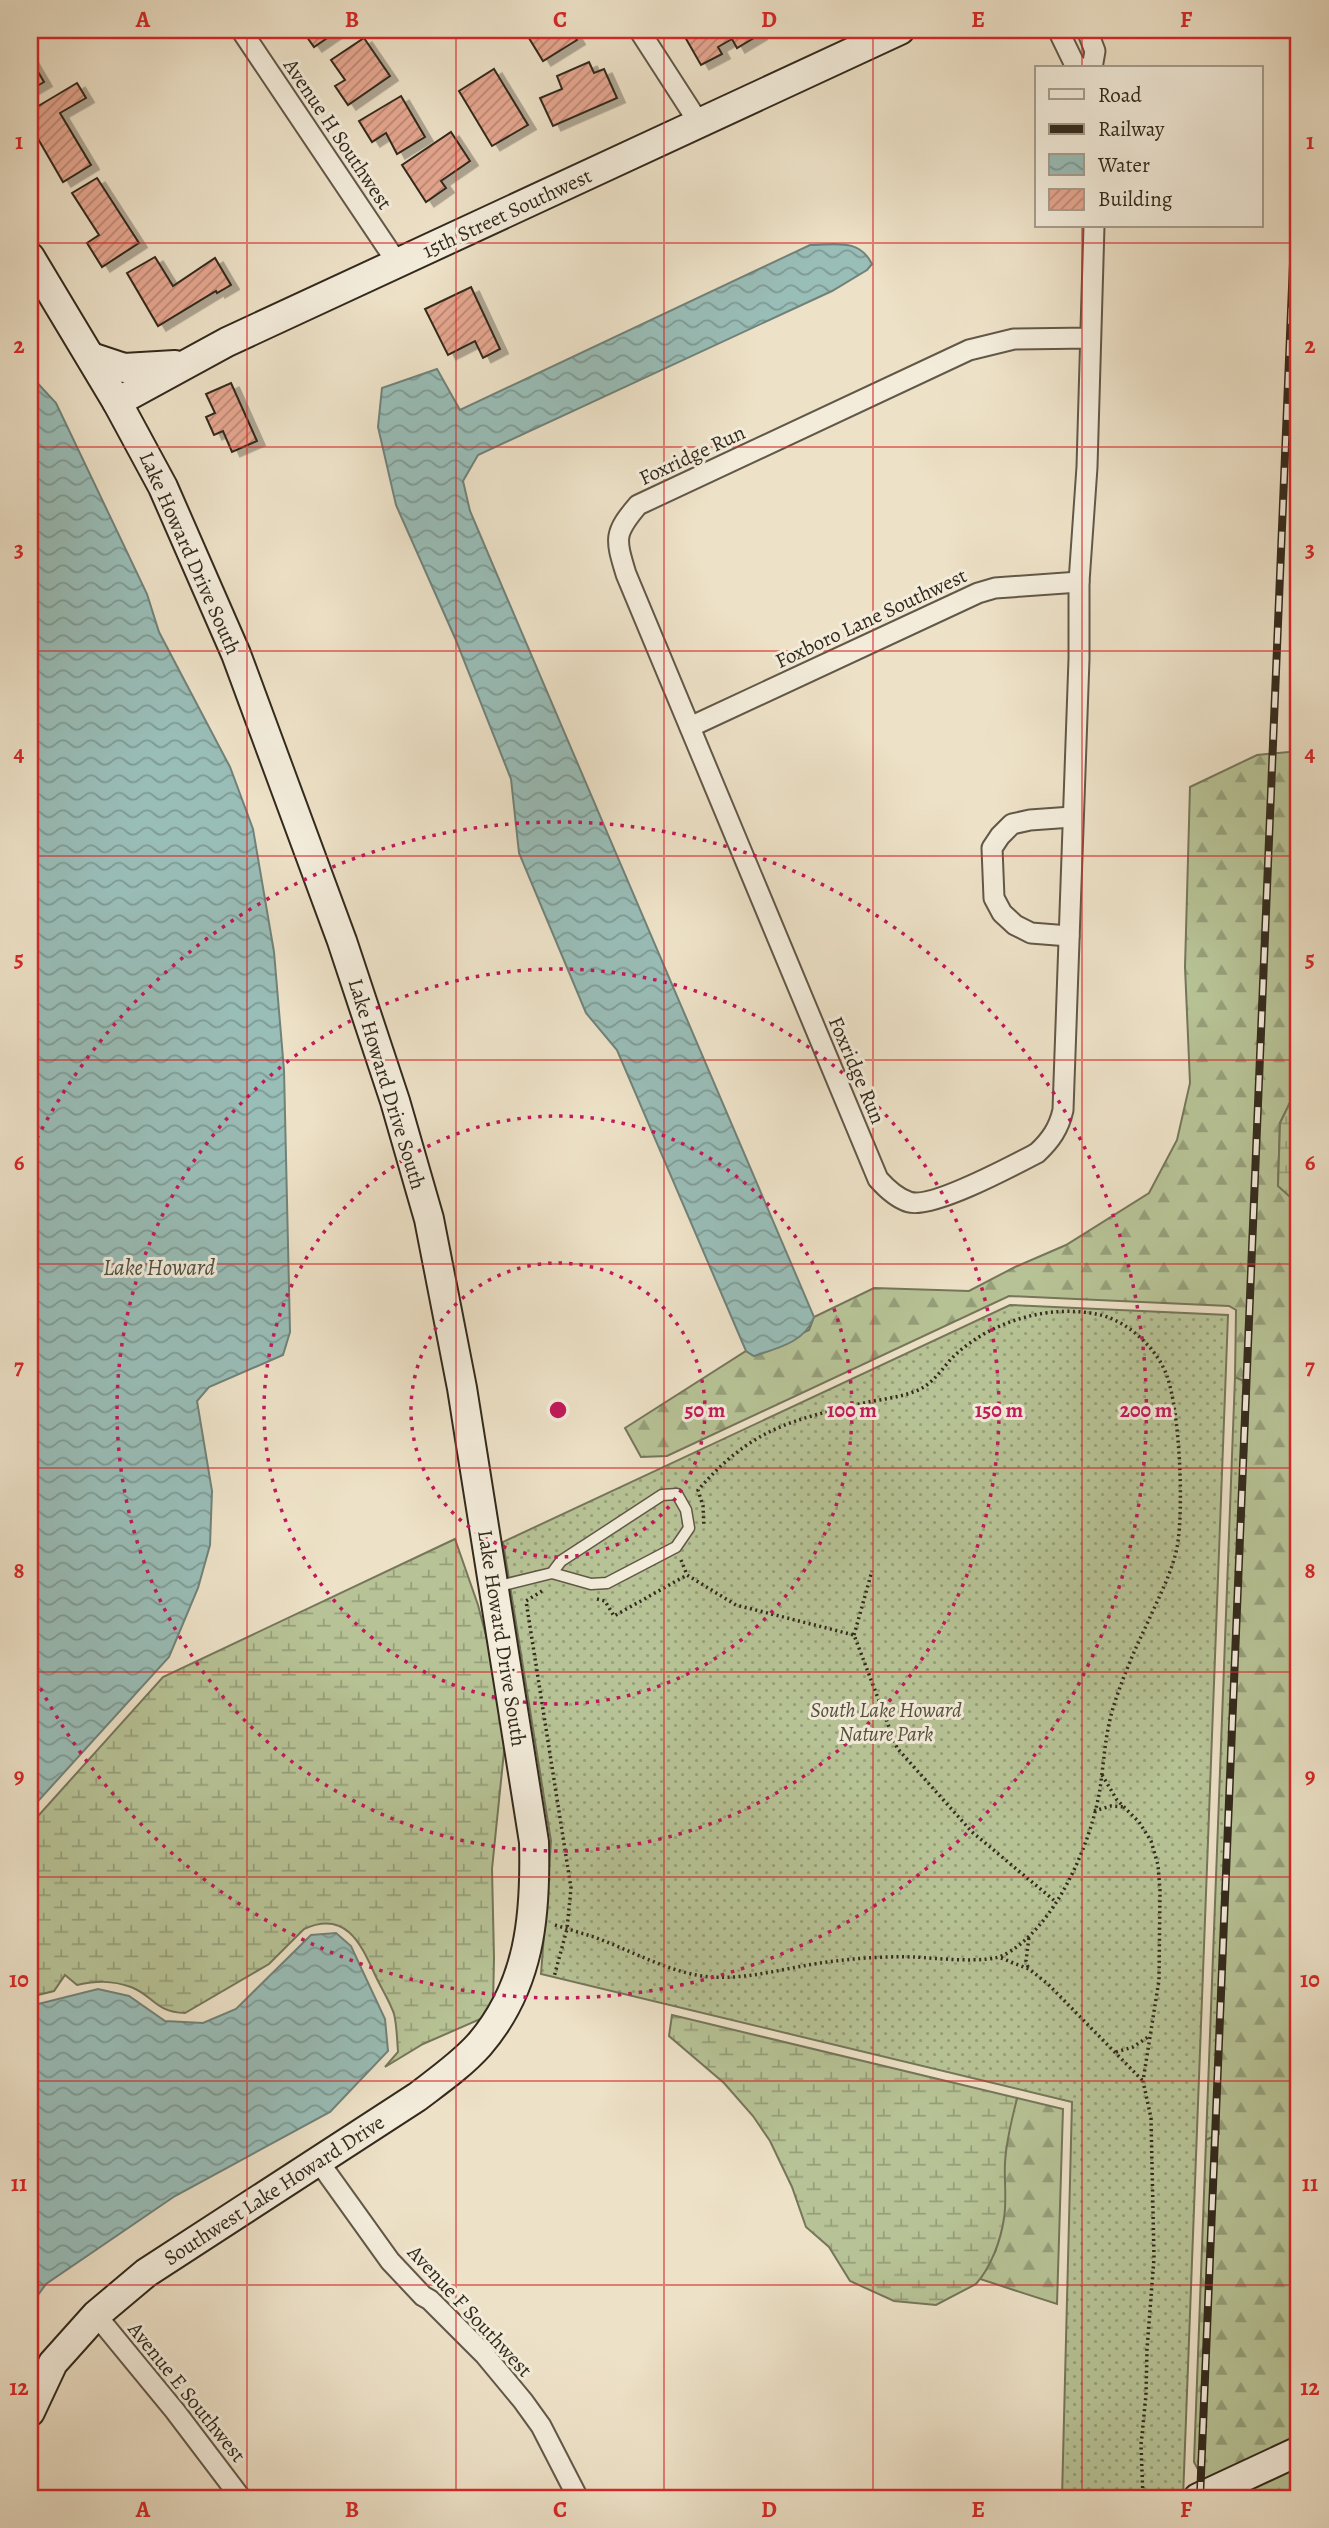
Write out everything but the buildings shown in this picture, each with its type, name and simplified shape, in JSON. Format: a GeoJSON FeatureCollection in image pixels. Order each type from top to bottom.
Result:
{"type":"FeatureCollection","features":[{"type":"Feature","properties":{"kind":"street","name":"Avenue H Southwest"},"geometry":{"type":"LineString","coordinates":[[241,30],[398,264]]}},
{"type":"Feature","properties":{"kind":"street"},"geometry":{"type":"LineString","coordinates":[[639,30],[699,123]]}},
{"type":"Feature","properties":{"kind":"street","name":"15th Street Southwest"},"geometry":{"type":"LineString","coordinates":[[117,402],[185,364],[900,30]]}},
{"type":"Feature","properties":{"kind":"street"},"geometry":{"type":"LineString","coordinates":[[1058,30],[1078,66]]}},
{"type":"Feature","properties":{"kind":"street"},"geometry":{"type":"LineString","coordinates":[[1087,30],[1095,51],[1092,66]]}},
{"type":"Feature","properties":{"kind":"street","name":"Foxridge Run"},"geometry":{"type":"LineString","coordinates":[[1090,338],[1014,339],[969,350],[638,505],[620,526],[618,544],[621,559],[649,631],[878,1179],[890,1191],[909,1203],[943,1197],[1030,1157],[1049,1142],[1060,1124],[1063,1110],[1079,659],[1079,582],[1087,467],[1094,228]]}},
{"type":"Feature","properties":{"kind":"street","name":"Lake Howard Drive South"},"geometry":{"type":"LineString","coordinates":[[30,257],[91,357],[163,487],[236,654],[325,890],[395,1101],[429,1219],[462,1388],[534,1842],[533,1919],[529,1945],[520,1971]]}},
{"type":"Feature","properties":{"kind":"street"},"geometry":{"type":"LineString","coordinates":[[91,357],[124,368],[185,364]]}},
{"type":"Feature","properties":{"kind":"street","name":"Foxboro Lane Southwest"},"geometry":{"type":"LineString","coordinates":[[690,727],[978,593],[995,588],[1079,582]]}},
{"type":"Feature","properties":{"kind":"street"},"geometry":{"type":"LineString","coordinates":[[1069,936],[1031,933],[1015,925],[1002,913],[994,898],[992,848],[1012,824],[1072,817]]}},
{"type":"Feature","properties":{"kind":"street","name":"Southwest Lake Howard Drive"},"geometry":{"type":"LineString","coordinates":[[30,2412],[53,2363],[96,2315],[146,2273],[417,2097],[456,2067],[480,2044],[499,2016],[520,1971]]}},
{"type":"Feature","properties":{"kind":"street","name":"Avenue F Southwest"},"geometry":{"type":"LineString","coordinates":[[319,2162],[390,2261],[484,2354],[523,2401],[541,2426],[578,2498]]}},
{"type":"Feature","properties":{"kind":"street","name":"Avenue E Southwest"},"geometry":{"type":"LineString","coordinates":[[96,2315],[175,2411],[241,2498]]}},
{"type":"Feature","properties":{"kind":"street"},"geometry":{"type":"LineString","coordinates":[[1198,2498],[1299,2451]]}},
{"type":"Feature","properties":{"kind":"lane"},"geometry":{"type":"LineString","coordinates":[[495,1587],[552,1573],[591,1584],[607,1584],[676,1546],[688,1528],[686,1510],[677,1494],[663,1495],[561,1561],[552,1573]]}},
{"type":"Feature","properties":{"kind":"path"},"geometry":{"type":"LineString","coordinates":[[703,1530],[703,1506],[698,1490],[741,1448],[767,1432],[812,1415],[920,1390],[974,1339],[1017,1320],[1068,1312],[1097,1314],[1120,1322],[1141,1338],[1160,1362],[1168,1377],[1178,1446],[1180,1519],[1177,1549],[1166,1583],[1126,1670],[1115,1701],[1107,1731],[1100,1790],[1080,1856],[1056,1902],[1029,1937],[1000,1957]]}},
{"type":"Feature","properties":{"kind":"path"},"geometry":{"type":"LineString","coordinates":[[680,1559],[687,1575],[736,1605],[854,1635]]}},
{"type":"Feature","properties":{"kind":"path"},"geometry":{"type":"LineString","coordinates":[[872,1571],[854,1635],[897,1748],[972,1832],[1056,1902]]}},
{"type":"Feature","properties":{"kind":"path"},"geometry":{"type":"LineString","coordinates":[[526,1601],[571,1888],[567,1929],[554,1977]]}},
{"type":"Feature","properties":{"kind":"path"},"geometry":{"type":"LineString","coordinates":[[1101,1773],[1117,1800],[1139,1822],[1151,1841],[1158,1865],[1160,1891],[1159,1980],[1143,2081],[1151,2118],[1154,2258],[1141,2445],[1143,2498]]}},
{"type":"Feature","properties":{"kind":"path"},"geometry":{"type":"LineString","coordinates":[[1094,1811],[1111,1806],[1125,1807]]}},
{"type":"Feature","properties":{"kind":"path"},"geometry":{"type":"LineString","coordinates":[[533,1919],[595,1937],[664,1966],[704,1976],[769,1973],[856,1958],[1000,1957],[1029,1969],[1048,1984],[1143,2081]]}},
{"type":"Feature","properties":{"kind":"path"},"geometry":{"type":"LineString","coordinates":[[1029,1937],[1026,1961],[1029,1969]]}},
{"type":"Feature","properties":{"kind":"path"},"geometry":{"type":"LineString","coordinates":[[1116,2052],[1133,2047],[1149,2036]]}},
{"type":"Feature","properties":{"kind":"green space"},"geometry":{"type":"Polygon","coordinates":[[[1299,751],[1299,1084],[1280,1123],[1278,1185],[1299,1205],[1299,2440],[1200,2486],[1200,2473],[1194,2462],[1206,2140],[1219,2134],[1218,2065],[1249,1389],[1249,1383],[1235,1377],[1236,1310],[1229,1306],[1009,1296],[667,1456],[641,1457],[625,1428],[746,1351],[754,1356],[809,1330],[814,1317],[874,1288],[969,1291],[1066,1245],[1149,1193],[1177,1140],[1190,1083],[1185,967],[1190,787],[1257,755],[1299,751]]]}},
{"type":"Feature","properties":{"kind":"green space"},"geometry":{"type":"Polygon","coordinates":[[[1299,1084],[1299,1205],[1278,1186],[1280,1123],[1299,1084]]]}},
{"type":"Feature","properties":{"kind":"green space","name":"South Lake Howard Nature Park"},"geometry":{"type":"Polygon","coordinates":[[[1010,1305],[1228,1315],[1183,2498],[1062,2498],[1072,2102],[541,1974],[551,1841],[503,1542],[1010,1305]]]}},
{"type":"Feature","properties":{"kind":"green space"},"geometry":{"type":"Polygon","coordinates":[[[1235,1377],[1249,1383],[1249,1389],[1218,2065],[1219,2134],[1206,2140],[1235,1377]]]}},
{"type":"Feature","properties":{"kind":"green space"},"geometry":{"type":"Polygon","coordinates":[[[455,1539],[478,1605],[506,1732],[492,1869],[493,2005],[485,2017],[423,2044],[385,2067],[398,2052],[396,2023],[392,2010],[359,1944],[342,1928],[332,1924],[319,1924],[304,1929],[269,1964],[185,2013],[167,2010],[131,1987],[104,1982],[77,1985],[65,1975],[54,1991],[30,1997],[30,1825],[163,1677],[455,1539]]]}},
{"type":"Feature","properties":{"kind":"green space"},"geometry":{"type":"Polygon","coordinates":[[[672,2015],[1017,2098],[1006,2155],[1003,2226],[991,2261],[976,2284],[936,2305],[894,2301],[850,2281],[829,2247],[806,2227],[792,2187],[770,2141],[753,2116],[724,2083],[669,2036],[672,2015]]]}},
{"type":"Feature","properties":{"kind":"green space"},"geometry":{"type":"Polygon","coordinates":[[[1017,2098],[1063,2109],[1057,2304],[980,2279],[996,2250],[1008,2127],[1017,2098]]]}},
{"type":"Feature","properties":{"kind":"green space"},"geometry":{"type":"Polygon","coordinates":[[[1299,2462],[1299,2498],[1221,2498],[1299,2462]]]}},
{"type":"Feature","properties":{"kind":"water"},"geometry":{"type":"Polygon","coordinates":[[[838,244],[854,247],[867,256],[872,264],[867,270],[832,291],[478,455],[463,481],[470,511],[814,1317],[810,1326],[797,1338],[781,1347],[754,1356],[746,1351],[617,1050],[586,1013],[519,853],[511,779],[455,638],[396,505],[378,427],[382,388],[437,369],[460,410],[810,245],[838,244]]]}},
{"type":"Feature","properties":{"kind":"water","name":"Lake Howard"},"geometry":{"type":"Polygon","coordinates":[[[30,375],[56,403],[147,594],[159,632],[230,767],[253,829],[274,952],[284,1070],[290,1332],[283,1355],[209,1387],[197,1401],[212,1491],[210,1545],[198,1588],[169,1657],[30,1810],[30,375]]]}},
{"type":"Feature","properties":{"kind":"water"},"geometry":{"type":"Polygon","coordinates":[[[336,1933],[351,1946],[385,2019],[388,2051],[330,2112],[175,2196],[46,2284],[30,2306],[30,2006],[98,1989],[129,1996],[165,2021],[203,2023],[236,2009],[311,1935],[336,1933]]]}},
{"type":"Feature","properties":{"kind":"railway"},"geometry":{"type":"LineString","coordinates":[[1200,2498],[1299,119]]}}]}
